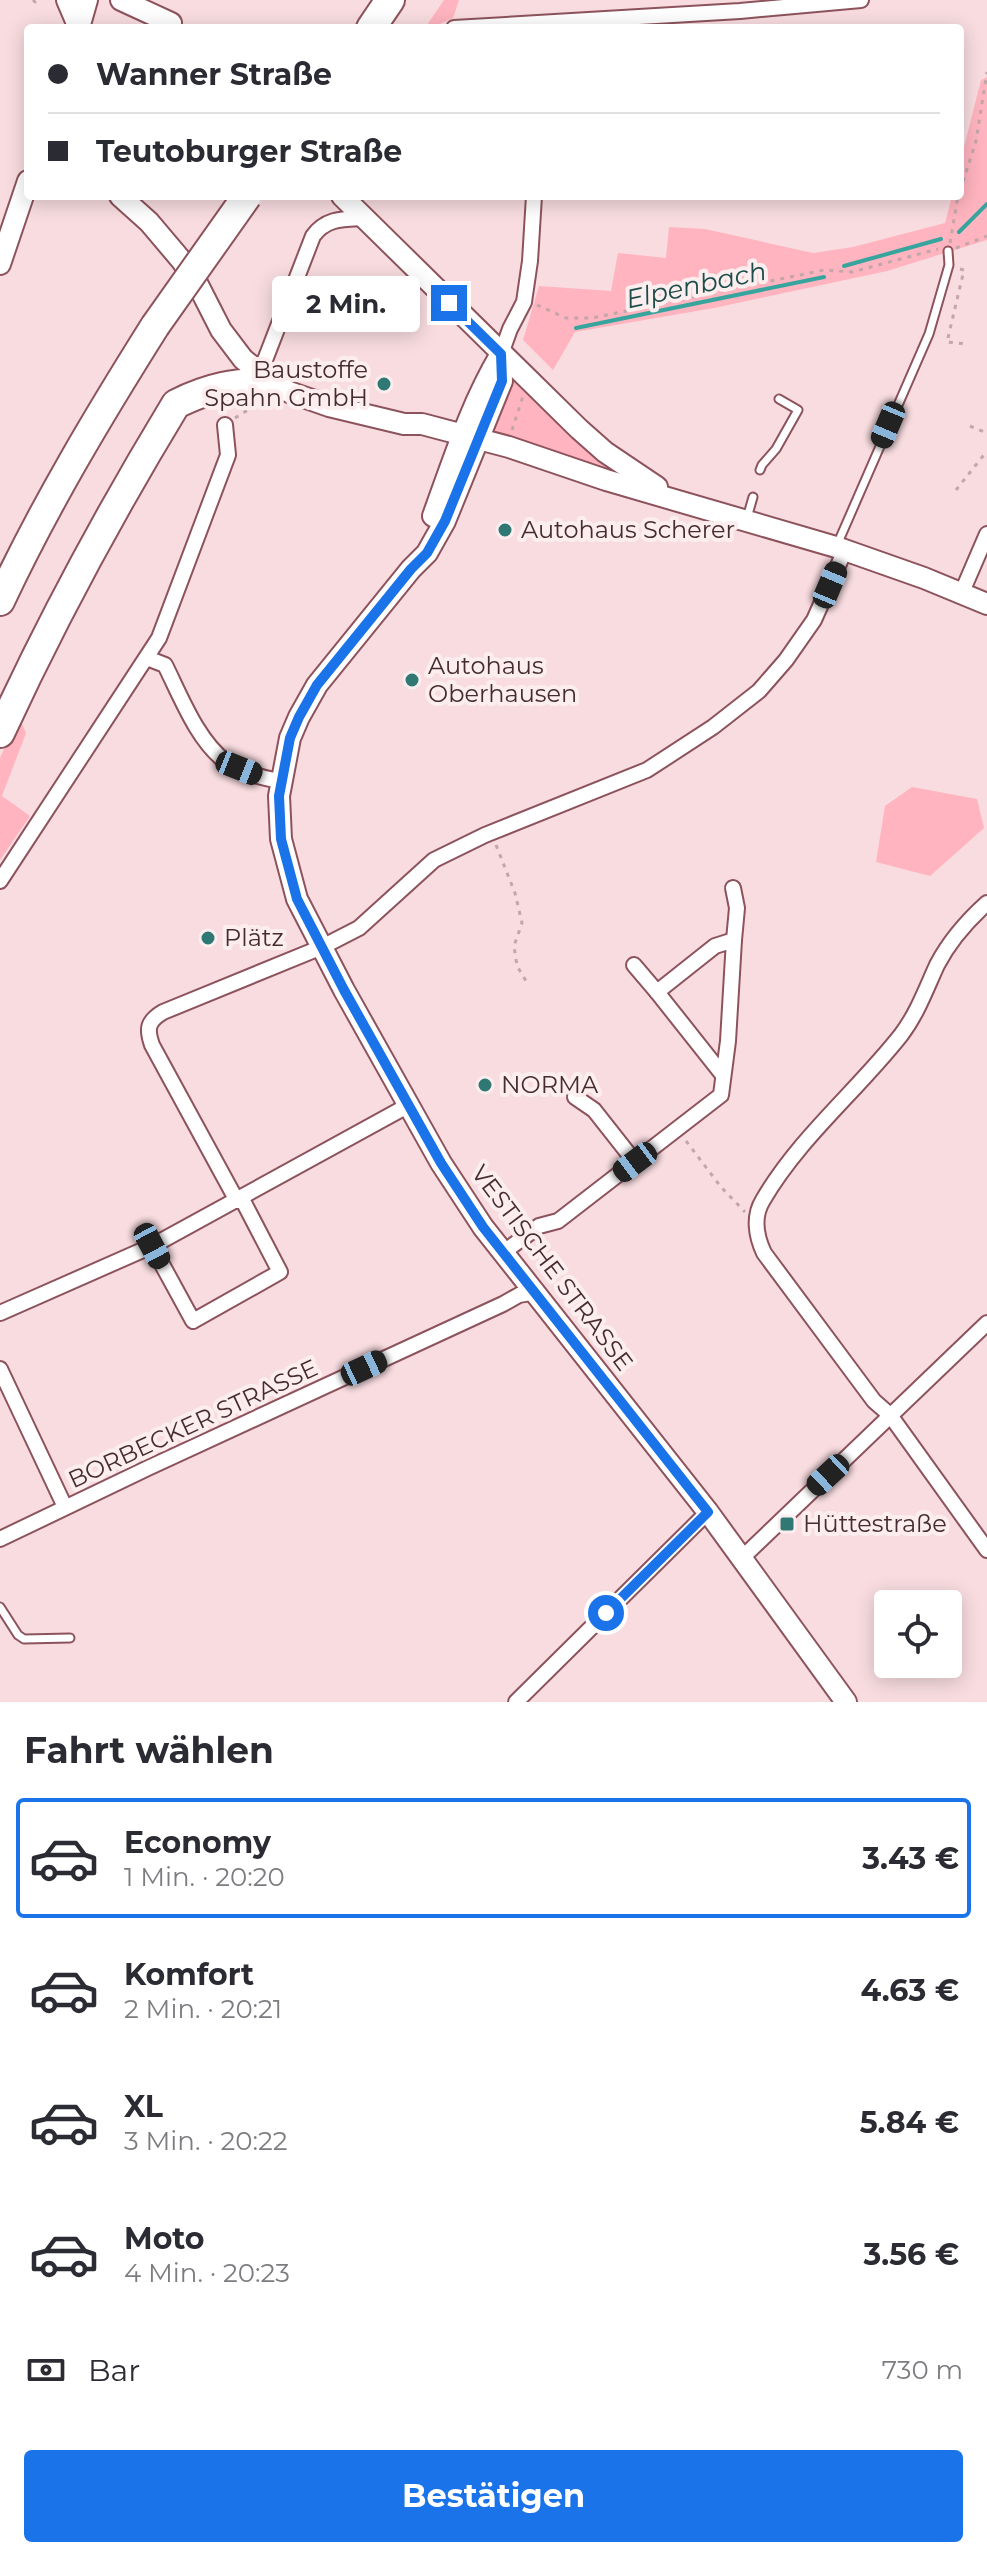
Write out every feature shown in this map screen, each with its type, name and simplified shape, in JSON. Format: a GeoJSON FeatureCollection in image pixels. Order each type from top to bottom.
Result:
{"type":"FeatureCollection","features":[{"type":"Feature","properties":{"kind":"highway"},"geometry":{"type":"LineString","coordinates":[[374,24],[390,0]]}},
{"type":"Feature","properties":{"kind":"highway"},"geometry":{"type":"LineString","coordinates":[[1,602],[60,483],[106,403],[155,326],[244,200]]}},
{"type":"Feature","properties":{"kind":"highway"},"geometry":{"type":"LineString","coordinates":[[0,733],[87,557],[176,404],[223,385],[272,381]]}},
{"type":"Feature","properties":{"kind":"street"},"geometry":{"type":"LineString","coordinates":[[67,0],[83,14],[100,0]]}},
{"type":"Feature","properties":{"kind":"street"},"geometry":{"type":"LineString","coordinates":[[121,0],[169,24]]}},
{"type":"Feature","properties":{"kind":"street"},"geometry":{"type":"LineString","coordinates":[[150,0],[171,24]]}},
{"type":"Feature","properties":{"kind":"street"},"geometry":{"type":"LineString","coordinates":[[572,24],[861,0]]}},
{"type":"Feature","properties":{"kind":"street"},"geometry":{"type":"LineString","coordinates":[[0,264],[4,239],[24,191]]}},
{"type":"Feature","properties":{"kind":"street"},"geometry":{"type":"LineString","coordinates":[[4,239],[28,200]]}},
{"type":"Feature","properties":{"kind":"street"},"geometry":{"type":"LineString","coordinates":[[124,200],[166,240],[197,283],[231,344],[272,381],[329,406],[470,436],[606,480],[840,548],[987,604]]}},
{"type":"Feature","properties":{"kind":"street"},"geometry":{"type":"LineString","coordinates":[[346,200],[605,452],[677,499]]}},
{"type":"Feature","properties":{"kind":"street"},"geometry":{"type":"LineString","coordinates":[[470,436],[488,376],[524,302],[534,200]]}},
{"type":"Feature","properties":{"kind":"street"},"geometry":{"type":"LineString","coordinates":[[272,381],[316,231],[335,219],[363,218]]}},
{"type":"Feature","properties":{"kind":"street"},"geometry":{"type":"LineString","coordinates":[[404,424],[435,440],[444,450],[450,470]]}},
{"type":"Feature","properties":{"kind":"street"},"geometry":{"type":"LineString","coordinates":[[0,881],[159,638],[228,455],[225,425]]}},
{"type":"Feature","properties":{"kind":"street","name":"VESTISCHE STRASSE"},"geometry":{"type":"LineString","coordinates":[[411,569],[450,470],[470,436]]}},
{"type":"Feature","properties":{"kind":"street","name":"VESTISCHE STRASSE"},"geometry":{"type":"LineString","coordinates":[[470,436],[445,521],[427,553],[317,685],[294,728],[280,781],[281,839],[286,866],[297,899],[322,947],[457,1189],[708,1512],[846,1702]]}},
{"type":"Feature","properties":{"kind":"street"},"geometry":{"type":"LineString","coordinates":[[962,592],[987,534]]}},
{"type":"Feature","properties":{"kind":"street"},"geometry":{"type":"LineString","coordinates":[[152,1246],[193,1321],[280,1272],[152,1045],[148,1025],[154,1017],[322,947],[359,928],[434,860],[485,835],[647,770],[692,742],[759,691],[801,640],[814,620],[840,548]]}},
{"type":"Feature","properties":{"kind":"street"},"geometry":{"type":"LineString","coordinates":[[147,658],[165,665],[194,722],[209,745],[227,763],[280,781]]}},
{"type":"Feature","properties":{"kind":"street"},"geometry":{"type":"LineString","coordinates":[[504,1252],[539,1226],[558,1221],[721,1095],[737,908],[733,888]]}},
{"type":"Feature","properties":{"kind":"street"},"geometry":{"type":"LineString","coordinates":[[987,903],[950,944],[924,997],[900,1036],[804,1144],[762,1201],[756,1223],[764,1253],[874,1401],[890,1415],[987,1550]]}},
{"type":"Feature","properties":{"kind":"street"},"geometry":{"type":"LineString","coordinates":[[657,992],[715,946],[734,940]]}},
{"type":"Feature","properties":{"kind":"street"},"geometry":{"type":"LineString","coordinates":[[634,965],[722,1074]]}},
{"type":"Feature","properties":{"kind":"street"},"geometry":{"type":"LineString","coordinates":[[575,1097],[594,1110],[635,1162]]}},
{"type":"Feature","properties":{"kind":"street"},"geometry":{"type":"LineString","coordinates":[[0,1313],[152,1246],[409,1105]]}},
{"type":"Feature","properties":{"kind":"street","name":"BORBECKER STRASSE"},"geometry":{"type":"LineString","coordinates":[[0,1539],[519,1295],[536,1292]]}},
{"type":"Feature","properties":{"kind":"street"},"geometry":{"type":"LineString","coordinates":[[742,1558],[987,1323]]}},
{"type":"Feature","properties":{"kind":"street"},"geometry":{"type":"LineString","coordinates":[[0,1369],[65,1507]]}},
{"type":"Feature","properties":{"kind":"street"},"geometry":{"type":"LineString","coordinates":[[516,1702],[708,1512]]}},
{"type":"Feature","properties":{"kind":"lane"},"geometry":{"type":"LineString","coordinates":[[840,548],[899,399],[929,334],[949,265],[949,248]]}},
{"type":"Feature","properties":{"kind":"lane"},"geometry":{"type":"LineString","coordinates":[[760,470],[798,410],[779,399]]}},
{"type":"Feature","properties":{"kind":"lane"},"geometry":{"type":"LineString","coordinates":[[747,521],[753,497]]}},
{"type":"Feature","properties":{"kind":"lane"},"geometry":{"type":"LineString","coordinates":[[0,1607],[24,1639],[70,1638]]}},
{"type":"Feature","properties":{"kind":"path"},"geometry":{"type":"LineString","coordinates":[[964,178],[985,108],[987,72]]}},
{"type":"Feature","properties":{"kind":"path"},"geometry":{"type":"LineString","coordinates":[[949,248],[958,200]]}},
{"type":"Feature","properties":{"kind":"path"},"geometry":{"type":"LineString","coordinates":[[524,302],[566,318],[592,318],[824,270],[852,272],[987,236]]}},
{"type":"Feature","properties":{"kind":"path"},"geometry":{"type":"LineString","coordinates":[[949,265],[964,270],[947,342],[967,344]]}},
{"type":"Feature","properties":{"kind":"path"},"geometry":{"type":"LineString","coordinates":[[225,425],[272,381]]}},
{"type":"Feature","properties":{"kind":"path"},"geometry":{"type":"LineString","coordinates":[[509,436],[523,395],[522,388]]}},
{"type":"Feature","properties":{"kind":"path"},"geometry":{"type":"LineString","coordinates":[[970,426],[987,433]]}},
{"type":"Feature","properties":{"kind":"path"},"geometry":{"type":"LineString","coordinates":[[956,490],[987,451]]}},
{"type":"Feature","properties":{"kind":"path"},"geometry":{"type":"LineString","coordinates":[[485,835],[495,842],[515,893],[522,923],[514,946],[517,966],[526,981]]}},
{"type":"Feature","properties":{"kind":"path"},"geometry":{"type":"LineString","coordinates":[[677,1130],[721,1187],[756,1223]]}},
{"type":"Feature","properties":{"kind":"shaded area"},"geometry":{"type":"Polygon","coordinates":[[[444,0],[459,0],[453,18],[440,24],[428,24],[444,0]]]}},
{"type":"Feature","properties":{"kind":"shaded area"},"geometry":{"type":"Polygon","coordinates":[[[987,77],[987,240],[887,271],[714,308],[575,332],[553,370],[523,340],[539,286],[611,291],[618,253],[666,258],[669,227],[705,229],[813,253],[853,247],[945,223],[951,200],[964,200],[964,147],[981,80],[987,77]]]}},
{"type":"Feature","properties":{"kind":"shaded area"},"geometry":{"type":"Polygon","coordinates":[[[513,382],[581,443],[626,476],[490,433],[508,383],[513,382]]]}},
{"type":"Feature","properties":{"kind":"shaded area"},"geometry":{"type":"Polygon","coordinates":[[[19,717],[26,733],[2,796],[30,816],[0,860],[0,758],[19,717]]]}},
{"type":"Feature","properties":{"kind":"shaded area"},"geometry":{"type":"Polygon","coordinates":[[[912,787],[977,799],[984,828],[930,876],[876,862],[885,806],[912,787]]]}},
{"type":"Feature","properties":{"kind":"waterway","name":"Elpenbach"},"geometry":{"type":"LineString","coordinates":[[959,232],[987,204]]}},
{"type":"Feature","properties":{"kind":"waterway","name":"Elpenbach"},"geometry":{"type":"LineString","coordinates":[[844,266],[941,239]]}},
{"type":"Feature","properties":{"kind":"waterway","name":"Elpenbach"},"geometry":{"type":"LineString","coordinates":[[576,328],[824,277]]}},
{"type":"Feature","properties":{"kind":"place","name":"Baustoffe Spahn GmbH"},"geometry":{"type":"Point","coordinates":[384,384]}},
{"type":"Feature","properties":{"kind":"place","name":"Autohaus Scherer"},"geometry":{"type":"Point","coordinates":[505,530]}},
{"type":"Feature","properties":{"kind":"place","name":"Autohaus Oberhausen"},"geometry":{"type":"Point","coordinates":[412,680]}},
{"type":"Feature","properties":{"kind":"place","name":"Plätz"},"geometry":{"type":"Point","coordinates":[208,938]}},
{"type":"Feature","properties":{"kind":"place","name":"NORMA"},"geometry":{"type":"Point","coordinates":[485,1085]}},
{"type":"Feature","properties":{"kind":"place","name":"Hüttestraße"},"geometry":{"type":"Point","coordinates":[787,1524]}},
{"type":"Feature","properties":{"kind":"route"},"geometry":{"type":"LineString","coordinates":[[449,303],[501,354],[502,381],[445,521],[427,553],[334,663],[299,717],[280,781],[281,839],[297,899],[344,990],[457,1189],[483,1227],[708,1512],[606,1613]]}}]}
